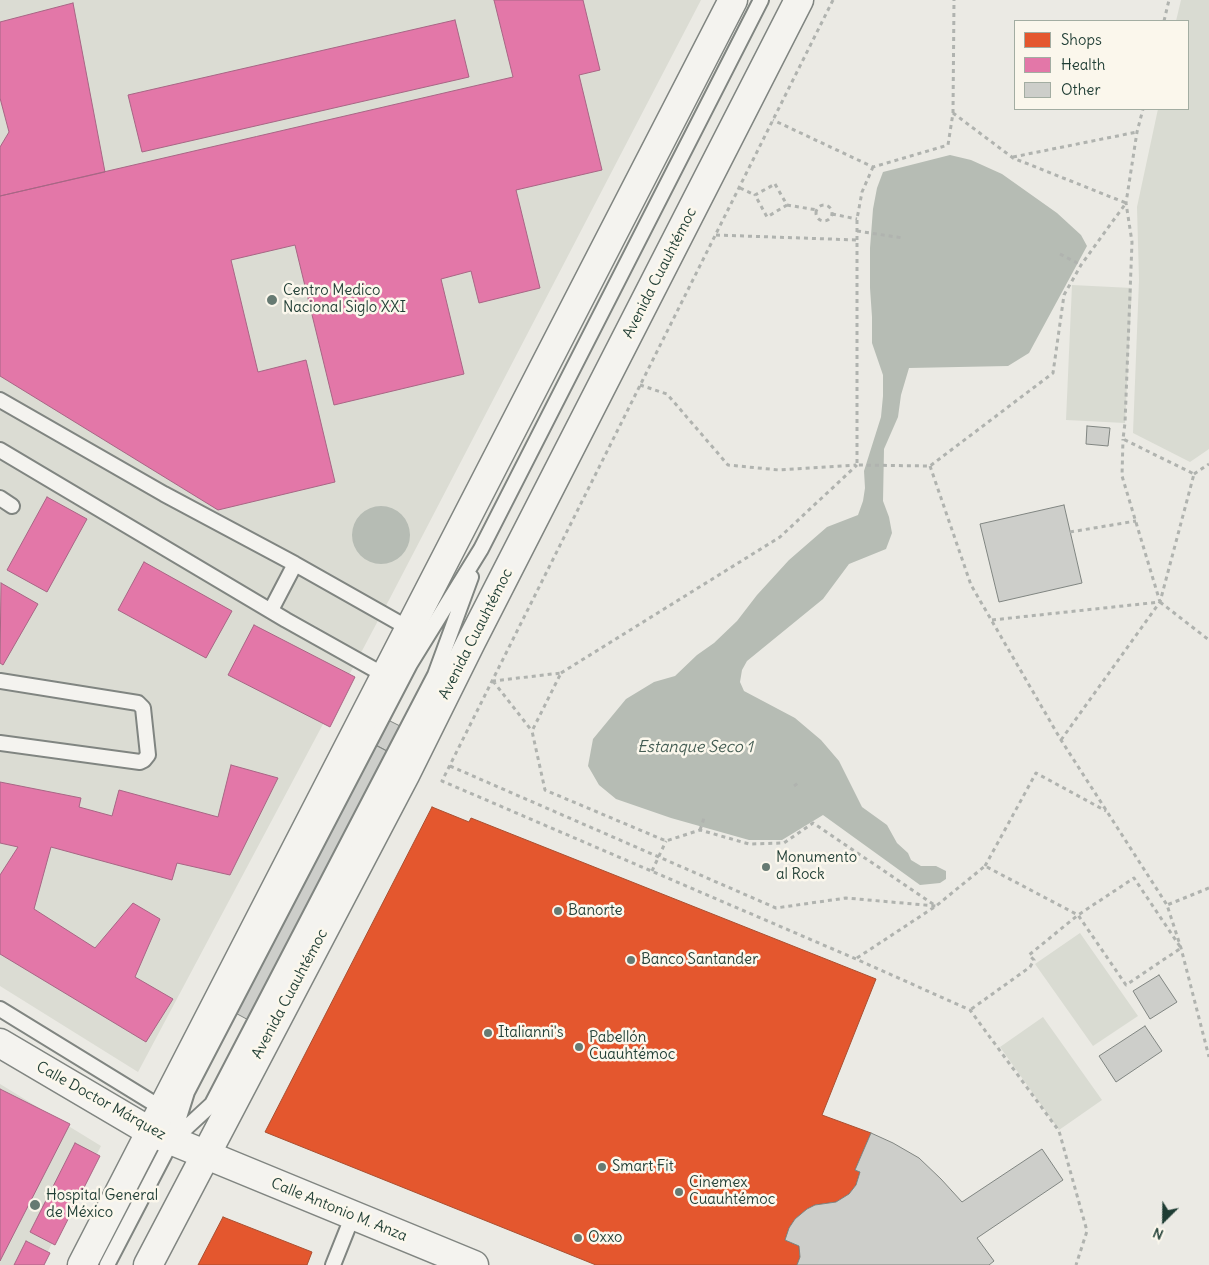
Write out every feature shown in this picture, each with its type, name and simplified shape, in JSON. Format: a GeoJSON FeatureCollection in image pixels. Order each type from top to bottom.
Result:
{"type":"FeatureCollection","features":[{"type":"Feature","properties":{"kind":"main road"},"geometry":{"type":"LineString","coordinates":[[82,1265],[162,1127],[386,676],[733,0]]}},
{"type":"Feature","properties":{"kind":"main road","name":"Avenida Cuauhtémoc"},"geometry":{"type":"LineString","coordinates":[[148,1265],[405,775],[799,0]]}},
{"type":"Feature","properties":{"kind":"main road","name":"Calle Doctor Márquez"},"geometry":{"type":"LineString","coordinates":[[0,1043],[162,1127],[205,1154]]}},
{"type":"Feature","properties":{"kind":"main road","name":"Calle Antonio M. Anza"},"geometry":{"type":"LineString","coordinates":[[205,1154],[474,1265]]}},
{"type":"Feature","properties":{"kind":"lane"},"geometry":{"type":"LineString","coordinates":[[106,1265],[162,1127],[187,1092],[410,664],[481,549],[761,0]]}},
{"type":"Feature","properties":{"kind":"lane"},"geometry":{"type":"LineString","coordinates":[[0,400],[164,494],[295,564],[410,629]]}},
{"type":"Feature","properties":{"kind":"lane"},"geometry":{"type":"LineString","coordinates":[[0,450],[286,620],[386,676]]}},
{"type":"Feature","properties":{"kind":"lane"},"geometry":{"type":"LineString","coordinates":[[0,498],[12,506]]}},
{"type":"Feature","properties":{"kind":"lane"},"geometry":{"type":"LineString","coordinates":[[162,1127],[212,1104],[435,675],[481,549]]}},
{"type":"Feature","properties":{"kind":"lane"},"geometry":{"type":"LineString","coordinates":[[271,610],[295,564]]}},
{"type":"Feature","properties":{"kind":"lane"},"geometry":{"type":"LineString","coordinates":[[0,681],[138,703],[143,708],[148,755],[140,762],[0,743]]}},
{"type":"Feature","properties":{"kind":"lane"},"geometry":{"type":"LineString","coordinates":[[0,1009],[162,1127]]}},
{"type":"Feature","properties":{"kind":"lane"},"geometry":{"type":"LineString","coordinates":[[333,1265],[353,1215]]}},
{"type":"Feature","properties":{"kind":"path"},"geometry":{"type":"LineString","coordinates":[[833,0],[442,781],[970,1010],[1058,1131],[1087,1231],[1076,1265]]}},
{"type":"Feature","properties":{"kind":"path"},"geometry":{"type":"LineString","coordinates":[[774,120],[873,167],[948,145],[953,113],[954,0]]}},
{"type":"Feature","properties":{"kind":"path"},"geometry":{"type":"LineString","coordinates":[[1164,20],[1169,0]]}},
{"type":"Feature","properties":{"kind":"path"},"geometry":{"type":"LineString","coordinates":[[1143,110],[1137,132],[1126,203],[1132,242],[1126,423],[1123,439],[1122,476],[1160,602],[1209,640]]}},
{"type":"Feature","properties":{"kind":"path"},"geometry":{"type":"LineString","coordinates":[[953,113],[1013,158],[1126,203]]}},
{"type":"Feature","properties":{"kind":"path"},"geometry":{"type":"LineString","coordinates":[[1013,158],[1137,132]]}},
{"type":"Feature","properties":{"kind":"path"},"geometry":{"type":"LineString","coordinates":[[493,681],[561,673],[780,537],[857,465],[857,231],[862,192],[873,167]]}},
{"type":"Feature","properties":{"kind":"path"},"geometry":{"type":"LineString","coordinates":[[755,195],[775,184],[787,205]]}},
{"type":"Feature","properties":{"kind":"path"},"geometry":{"type":"LineString","coordinates":[[740,188],[755,195],[767,216],[787,205],[816,210]]}},
{"type":"Feature","properties":{"kind":"path"},"geometry":{"type":"LineString","coordinates":[[640,385],[668,394],[728,465],[778,470],[857,465],[930,466],[1053,373],[1064,295],[1080,265],[1126,203]]}},
{"type":"Feature","properties":{"kind":"path"},"geometry":{"type":"LineString","coordinates":[[816,210],[819,206],[826,205],[830,208],[832,214]]}},
{"type":"Feature","properties":{"kind":"path"},"geometry":{"type":"LineString","coordinates":[[816,210],[818,218],[822,221],[828,220],[832,214]]}},
{"type":"Feature","properties":{"kind":"path"},"geometry":{"type":"LineString","coordinates":[[832,214],[858,219]]}},
{"type":"Feature","properties":{"kind":"path"},"geometry":{"type":"LineString","coordinates":[[857,231],[903,238]]}},
{"type":"Feature","properties":{"kind":"path"},"geometry":{"type":"LineString","coordinates":[[716,235],[857,240]]}},
{"type":"Feature","properties":{"kind":"path"},"geometry":{"type":"LineString","coordinates":[[1060,254],[1080,265]]}},
{"type":"Feature","properties":{"kind":"path"},"geometry":{"type":"LineString","coordinates":[[1123,439],[1194,474]]}},
{"type":"Feature","properties":{"kind":"path"},"geometry":{"type":"LineString","coordinates":[[1061,740],[1160,602],[1194,474],[1209,464]]}},
{"type":"Feature","properties":{"kind":"path"},"geometry":{"type":"LineString","coordinates":[[930,466],[971,584],[1061,740],[1167,905],[1181,948],[1209,1057]]}},
{"type":"Feature","properties":{"kind":"path"},"geometry":{"type":"LineString","coordinates":[[1070,532],[1136,521]]}},
{"type":"Feature","properties":{"kind":"path"},"geometry":{"type":"LineString","coordinates":[[992,620],[1160,602]]}},
{"type":"Feature","properties":{"kind":"path"},"geometry":{"type":"LineString","coordinates":[[532,731],[561,673]]}},
{"type":"Feature","properties":{"kind":"path"},"geometry":{"type":"LineString","coordinates":[[493,681],[532,731],[545,790],[666,841],[700,830],[749,844],[784,843],[813,823],[936,906]]}},
{"type":"Feature","properties":{"kind":"path"},"geometry":{"type":"LineString","coordinates":[[450,766],[776,908],[846,898],[936,906]]}},
{"type":"Feature","properties":{"kind":"path"},"geometry":{"type":"LineString","coordinates":[[856,959],[936,906],[985,866],[1036,773],[1107,811]]}},
{"type":"Feature","properties":{"kind":"path"},"geometry":{"type":"LineString","coordinates":[[794,786],[798,783]]}},
{"type":"Feature","properties":{"kind":"path"},"geometry":{"type":"LineString","coordinates":[[700,830],[704,818]]}},
{"type":"Feature","properties":{"kind":"path"},"geometry":{"type":"LineString","coordinates":[[652,871],[666,841]]}},
{"type":"Feature","properties":{"kind":"path"},"geometry":{"type":"LineString","coordinates":[[985,866],[1078,916],[1126,985],[1181,948]]}},
{"type":"Feature","properties":{"kind":"path"},"geometry":{"type":"LineString","coordinates":[[970,1010],[1030,967],[1034,960],[1029,954],[1078,916],[1134,878],[1181,948]]}},
{"type":"Feature","properties":{"kind":"path"},"geometry":{"type":"LineString","coordinates":[[1167,905],[1209,888]]}},
{"type":"Feature","properties":{"kind":"shaded area","name":"Centro Medico Nacional Siglo XXI"},"geometry":{"type":"Polygon","coordinates":[[[0,0],[701,0],[389,600],[138,1072],[0,986],[0,0]]]}},
{"type":"Feature","properties":{"kind":"shaded area"},"geometry":{"type":"Polygon","coordinates":[[[1181,0],[1209,0],[1209,449],[1190,462],[1133,433],[1139,280],[1137,207],[1158,110],[1189,110],[1189,20],[1176,20],[1181,0]]]}},
{"type":"Feature","properties":{"kind":"shaded area"},"geometry":{"type":"Polygon","coordinates":[[[1072,285],[1132,288],[1125,423],[1066,420],[1072,285]]]}},
{"type":"Feature","properties":{"kind":"shaded area"},"geometry":{"type":"Polygon","coordinates":[[[1080,933],[1138,1016],[1093,1046],[1035,964],[1080,933]]]}},
{"type":"Feature","properties":{"kind":"shaded area"},"geometry":{"type":"Polygon","coordinates":[[[1043,1017],[1102,1100],[1059,1130],[1000,1047],[1043,1017]]]}},
{"type":"Feature","properties":{"kind":"shaded area","name":"Hospital General de México"},"geometry":{"type":"Polygon","coordinates":[[[0,1084],[101,1146],[41,1265],[0,1265],[0,1084]]]}},
{"type":"Feature","properties":{"kind":"water","name":"Estanque Seco 1"},"geometry":{"type":"Polygon","coordinates":[[[950,155],[971,160],[1002,174],[1057,213],[1081,235],[1087,246],[1029,353],[1008,366],[909,368],[901,395],[898,417],[884,449],[883,501],[892,533],[886,549],[849,564],[823,599],[747,661],[742,670],[740,682],[744,691],[795,718],[821,740],[839,761],[862,807],[887,825],[897,843],[908,853],[911,860],[921,866],[936,866],[946,871],[946,879],[940,883],[920,885],[823,815],[782,840],[749,840],[671,818],[616,799],[599,785],[588,766],[593,739],[626,699],[654,682],[675,676],[737,621],[757,595],[789,560],[827,527],[858,515],[865,488],[864,471],[881,417],[883,396],[883,375],[872,343],[870,288],[870,248],[873,209],[877,188],[883,172],[950,155]]]}},
{"type":"Feature","properties":{"kind":"water"},"geometry":{"type":"Polygon","coordinates":[[[375,506],[387,506],[402,514],[410,529],[410,541],[402,556],[387,564],[375,564],[360,556],[352,541],[352,529],[360,514],[375,506]]]}},
{"type":"Feature","properties":{"kind":"building: Shops","name":"Pabellón Cuauhtémoc"},"geometry":{"type":"Polygon","coordinates":[[[432,807],[469,822],[471,818],[876,979],[822,1115],[871,1133],[855,1170],[860,1172],[856,1185],[849,1194],[836,1202],[815,1205],[807,1209],[795,1219],[789,1228],[785,1240],[799,1246],[800,1257],[797,1265],[596,1265],[265,1132],[432,807]]]}},
{"type":"Feature","properties":{"kind":"building: Shops"},"geometry":{"type":"Polygon","coordinates":[[[223,1217],[312,1252],[307,1265],[198,1265],[223,1217]]]}},
{"type":"Feature","properties":{"kind":"building: Health"},"geometry":{"type":"Polygon","coordinates":[[[494,0],[583,0],[600,70],[579,75],[602,170],[516,190],[540,288],[479,303],[471,271],[441,279],[464,374],[334,405],[295,245],[231,260],[258,372],[306,360],[335,482],[218,510],[0,376],[0,196],[513,77],[494,0]]]}},
{"type":"Feature","properties":{"kind":"building: Health"},"geometry":{"type":"Polygon","coordinates":[[[73,3],[105,172],[0,196],[0,147],[9,132],[0,98],[0,22],[73,3]]]}},
{"type":"Feature","properties":{"kind":"building: Health"},"geometry":{"type":"Polygon","coordinates":[[[455,20],[469,77],[142,152],[128,95],[455,20]]]}},
{"type":"Feature","properties":{"kind":"building: Health"},"geometry":{"type":"Polygon","coordinates":[[[47,497],[87,519],[47,592],[7,570],[47,497]]]}},
{"type":"Feature","properties":{"kind":"building: Health"},"geometry":{"type":"Polygon","coordinates":[[[144,562],[232,611],[206,658],[118,610],[144,562]]]}},
{"type":"Feature","properties":{"kind":"building: Health"},"geometry":{"type":"Polygon","coordinates":[[[1,583],[38,604],[3,665],[0,663],[1,583]]]}},
{"type":"Feature","properties":{"kind":"building: Health"},"geometry":{"type":"Polygon","coordinates":[[[254,625],[355,677],[330,727],[228,675],[254,625]]]}},
{"type":"Feature","properties":{"kind":"building: Health"},"geometry":{"type":"Polygon","coordinates":[[[231,765],[278,778],[230,875],[177,863],[172,880],[51,847],[34,909],[95,948],[133,903],[160,919],[135,977],[173,999],[146,1042],[0,954],[0,875],[18,847],[0,843],[0,782],[81,798],[79,807],[112,816],[119,790],[218,817],[231,765]]]}},
{"type":"Feature","properties":{"kind":"building: Health"},"geometry":{"type":"Polygon","coordinates":[[[0,1089],[70,1124],[0,1261],[0,1089]]]}},
{"type":"Feature","properties":{"kind":"building: Health"},"geometry":{"type":"Polygon","coordinates":[[[75,1143],[100,1156],[55,1245],[30,1232],[75,1143]]]}},
{"type":"Feature","properties":{"kind":"building: Health"},"geometry":{"type":"Polygon","coordinates":[[[26,1241],[50,1253],[44,1265],[14,1265],[26,1241]]]}},
{"type":"Feature","properties":{"kind":"building: Other"},"geometry":{"type":"Polygon","coordinates":[[[1087,426],[1110,428],[1108,446],[1086,444],[1087,426]]]}},
{"type":"Feature","properties":{"kind":"building: Other"},"geometry":{"type":"Polygon","coordinates":[[[1064,505],[1082,583],[999,602],[980,524],[1064,505]]]}},
{"type":"Feature","properties":{"kind":"building: Other"},"geometry":{"type":"Polygon","coordinates":[[[388,720],[400,726],[387,751],[375,745],[388,720]]]}},
{"type":"Feature","properties":{"kind":"building: Other"},"geometry":{"type":"Polygon","coordinates":[[[369,741],[394,755],[254,1023],[228,1009],[369,741]]]}},
{"type":"Feature","properties":{"kind":"building: Other"},"geometry":{"type":"Polygon","coordinates":[[[1159,975],[1177,1002],[1150,1019],[1133,991],[1159,975]]]}},
{"type":"Feature","properties":{"kind":"building: Other"},"geometry":{"type":"Polygon","coordinates":[[[1145,1026],[1162,1051],[1116,1082],[1099,1056],[1145,1026]]]}},
{"type":"Feature","properties":{"kind":"building: Other"},"geometry":{"type":"Polygon","coordinates":[[[871,1133],[919,1158],[962,1202],[1042,1149],[1063,1180],[977,1238],[994,1261],[989,1265],[797,1265],[800,1257],[799,1246],[785,1240],[789,1228],[795,1219],[807,1209],[815,1205],[836,1202],[849,1194],[856,1185],[860,1172],[855,1170],[871,1133]]]}},
{"type":"Feature","properties":{"kind":"place","name":"Centro Medico Nacional Siglo XXI"},"geometry":{"type":"Point","coordinates":[272,300]}},
{"type":"Feature","properties":{"kind":"place","name":"Monumento al Rock"},"geometry":{"type":"Point","coordinates":[766,867]}},
{"type":"Feature","properties":{"kind":"place","name":"Banorte"},"geometry":{"type":"Point","coordinates":[558,911]}},
{"type":"Feature","properties":{"kind":"place","name":"Banco Santander"},"geometry":{"type":"Point","coordinates":[631,960]}},
{"type":"Feature","properties":{"kind":"place","name":"Italianni's"},"geometry":{"type":"Point","coordinates":[488,1033]}},
{"type":"Feature","properties":{"kind":"place","name":"Pabellón Cuauhtémoc"},"geometry":{"type":"Point","coordinates":[579,1047]}},
{"type":"Feature","properties":{"kind":"place","name":"Smart Fit"},"geometry":{"type":"Point","coordinates":[602,1167]}},
{"type":"Feature","properties":{"kind":"place","name":"Cinemex Cuauhtémoc"},"geometry":{"type":"Point","coordinates":[679,1192]}},
{"type":"Feature","properties":{"kind":"place","name":"Hospital General de México"},"geometry":{"type":"Point","coordinates":[35,1205]}},
{"type":"Feature","properties":{"kind":"place","name":"Oxxo"},"geometry":{"type":"Point","coordinates":[578,1238]}}]}
